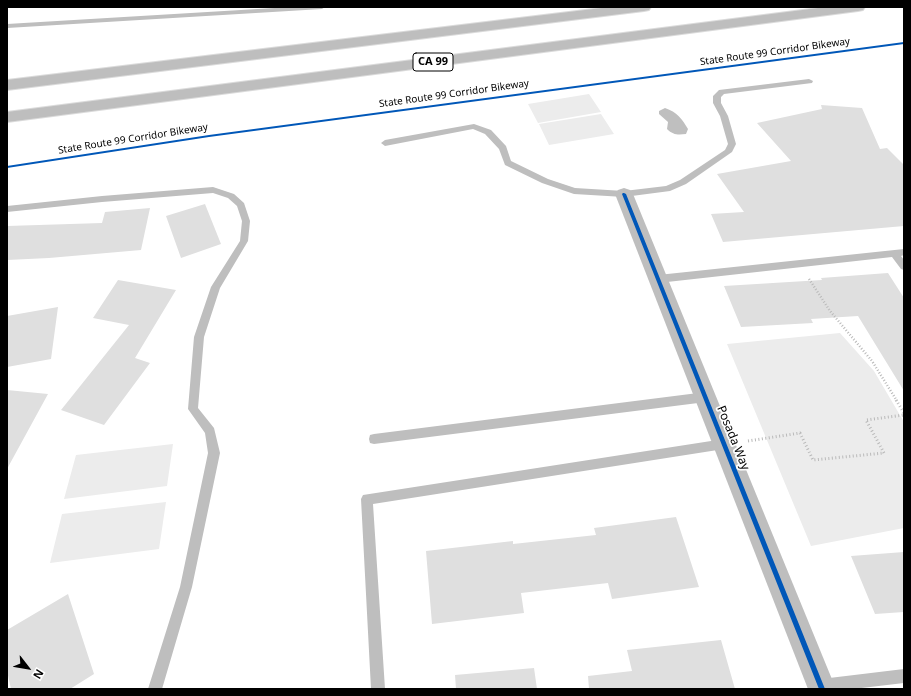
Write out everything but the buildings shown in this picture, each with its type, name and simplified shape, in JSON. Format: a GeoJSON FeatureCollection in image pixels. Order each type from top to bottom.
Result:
{"type":"FeatureCollection","features":[{"type":"Feature","properties":{"kind":"highway","name":"CA 99"},"geometry":{"type":"LineString","coordinates":[[7,85],[644,7]]}},
{"type":"Feature","properties":{"kind":"highway","name":"CA 99"},"geometry":{"type":"LineString","coordinates":[[7,117],[858,7]]}},
{"type":"Feature","properties":{"kind":"street","name":"Posada Way"},"geometry":{"type":"LineString","coordinates":[[624,194],[821,687]]}},
{"type":"Feature","properties":{"kind":"lane"},"geometry":{"type":"LineString","coordinates":[[7,26],[320,7]]}},
{"type":"Feature","properties":{"kind":"lane"},"geometry":{"type":"LineString","coordinates":[[385,143],[474,126],[488,132],[503,148],[508,163],[545,181],[574,192],[624,194],[667,189],[683,182],[728,152],[732,144],[724,116],[717,103],[717,96],[722,92],[809,81]]}},
{"type":"Feature","properties":{"kind":"lane"},"geometry":{"type":"LineString","coordinates":[[7,209],[102,199],[213,190],[231,196],[240,205],[246,221],[244,241],[216,287],[199,337],[193,409],[210,431],[214,453],[186,587],[155,689]]}},
{"type":"Feature","properties":{"kind":"lane"},"geometry":{"type":"LineString","coordinates":[[658,279],[904,252]]}},
{"type":"Feature","properties":{"kind":"lane"},"geometry":{"type":"LineString","coordinates":[[894,253],[904,267]]}},
{"type":"Feature","properties":{"kind":"lane"},"geometry":{"type":"LineString","coordinates":[[374,439],[706,398]]}},
{"type":"Feature","properties":{"kind":"lane"},"geometry":{"type":"LineString","coordinates":[[378,689],[368,499],[724,444]]}},
{"type":"Feature","properties":{"kind":"lane"},"geometry":{"type":"LineString","coordinates":[[821,687],[904,676]]}},
{"type":"Feature","properties":{"kind":"path"},"geometry":{"type":"LineString","coordinates":[[724,444],[800,433],[813,460],[884,453],[866,420],[904,414],[872,361],[830,311],[800,263]]}},
{"type":"Feature","properties":{"kind":"shaded area"},"geometry":{"type":"Polygon","coordinates":[[[589,94],[601,112],[538,123],[528,104],[589,94]]]}},
{"type":"Feature","properties":{"kind":"shaded area"},"geometry":{"type":"Polygon","coordinates":[[[665,108],[676,114],[681,119],[688,129],[686,134],[676,134],[667,129],[668,122],[659,114],[659,111],[665,108]]]}},
{"type":"Feature","properties":{"kind":"shaded area"},"geometry":{"type":"Polygon","coordinates":[[[601,114],[614,134],[549,145],[539,124],[601,114]]]}},
{"type":"Feature","properties":{"kind":"shaded area"},"geometry":{"type":"Polygon","coordinates":[[[840,333],[874,371],[904,422],[904,528],[811,546],[727,344],[840,333]]]}},
{"type":"Feature","properties":{"kind":"shaded area"},"geometry":{"type":"Polygon","coordinates":[[[173,444],[167,486],[64,499],[76,455],[173,444]]]}},
{"type":"Feature","properties":{"kind":"shaded area"},"geometry":{"type":"Polygon","coordinates":[[[166,502],[159,549],[50,563],[62,514],[166,502]]]}},
{"type":"Feature","properties":{"kind":"cycle path","name":"State Route 99 Corridor Bikeway"},"geometry":{"type":"LineString","coordinates":[[7,167],[209,136],[904,43]]}},
{"type":"Feature","properties":{"kind":"cycle path"},"geometry":{"type":"LineString","coordinates":[[624,194],[822,689]]}}]}
